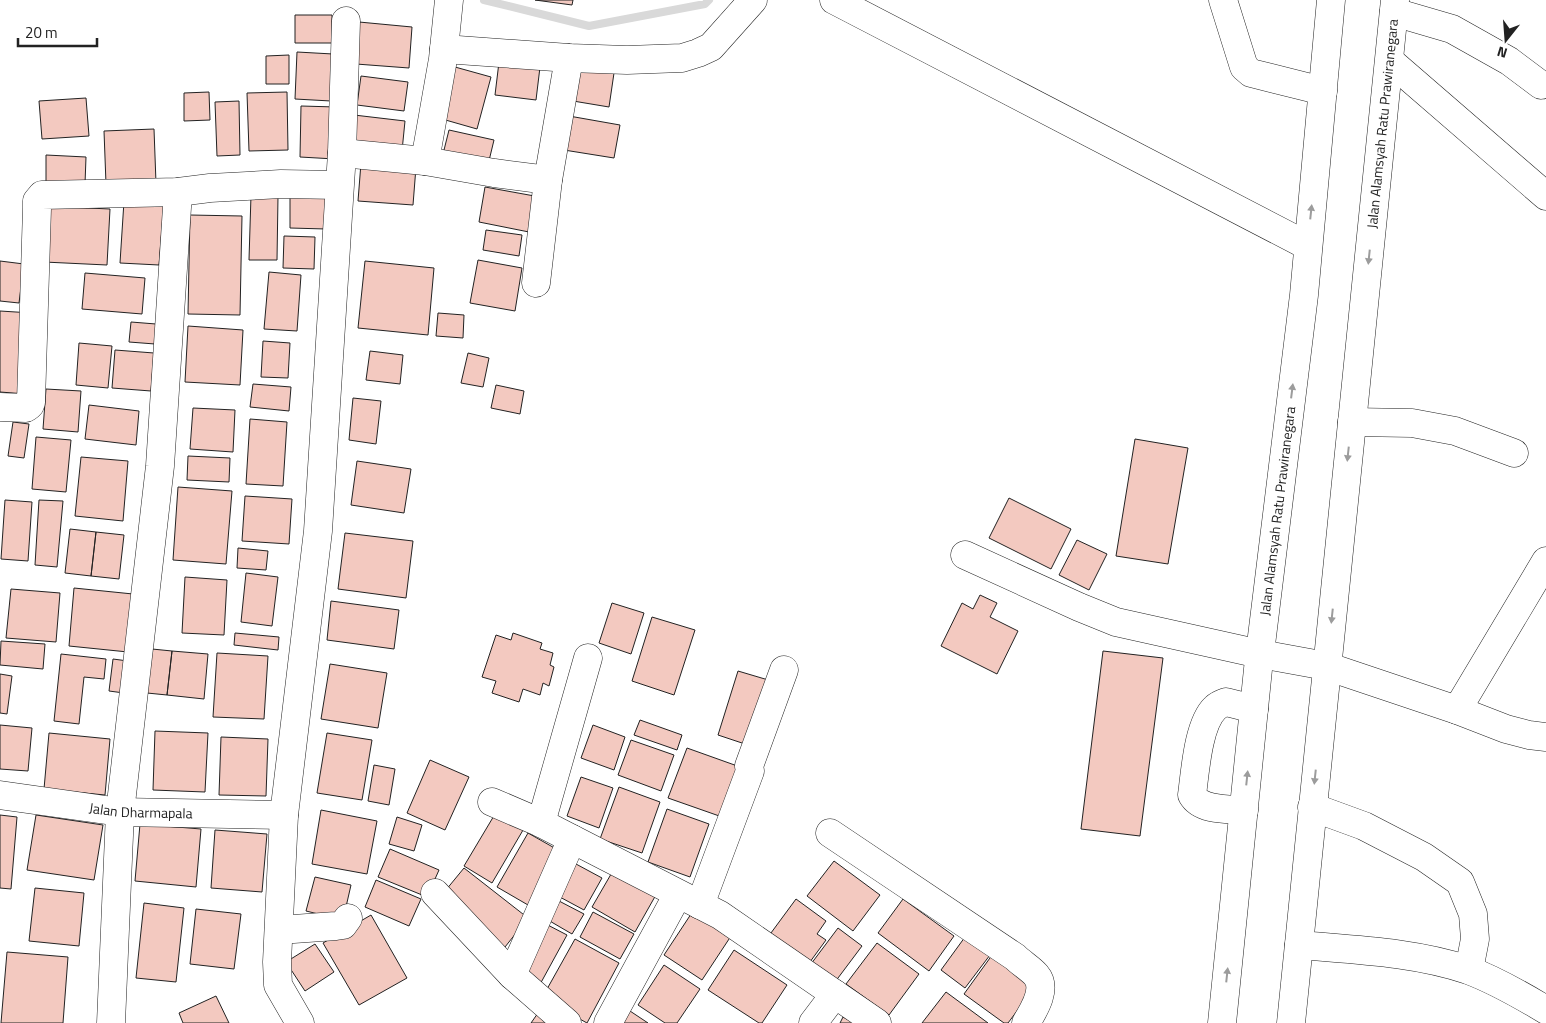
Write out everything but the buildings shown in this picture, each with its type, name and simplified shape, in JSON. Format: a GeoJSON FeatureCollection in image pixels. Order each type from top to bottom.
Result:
{"type":"FeatureCollection","features":[{"type":"Feature","properties":{"kind":"main road"},"geometry":{"type":"LineString","coordinates":[[425,160],[445,45],[449,0]]}},
{"type":"Feature","properties":{"kind":"main road"},"geometry":{"type":"LineString","coordinates":[[445,45],[569,58],[628,60],[682,58],[711,47],[753,0]]}},
{"type":"Feature","properties":{"kind":"main road"},"geometry":{"type":"LineString","coordinates":[[834,0],[1308,246]]}},
{"type":"Feature","properties":{"kind":"main road"},"geometry":{"type":"LineString","coordinates":[[1223,0],[1244,67],[1251,73],[1323,91]]}},
{"type":"Feature","properties":{"kind":"main road","name":"Jalan Alamsyah Ratu Prawiranegara"},"geometry":{"type":"LineString","coordinates":[[1222,1023],[1260,654],[1304,295],[1331,0]]}},
{"type":"Feature","properties":{"kind":"main road"},"geometry":{"type":"LineString","coordinates":[[1394,6],[1452,29],[1509,61],[1541,86]]}},
{"type":"Feature","properties":{"kind":"main road","name":"Jalan Alamsyah Ratu Prawiranegara"},"geometry":{"type":"LineString","coordinates":[[1291,1023],[1326,666],[1390,61],[1394,6]]}},
{"type":"Feature","properties":{"kind":"main road"},"geometry":{"type":"LineString","coordinates":[[300,1023],[278,985],[284,815],[318,531],[342,153],[346,21]]}},
{"type":"Feature","properties":{"kind":"main road"},"geometry":{"type":"LineString","coordinates":[[536,284],[548,180],[569,58]]}},
{"type":"Feature","properties":{"kind":"main road"},"geometry":{"type":"LineString","coordinates":[[1390,61],[1546,196]]}},
{"type":"Feature","properties":{"kind":"main road"},"geometry":{"type":"LineString","coordinates":[[342,153],[425,160],[494,173],[548,180]]}},
{"type":"Feature","properties":{"kind":"main road"},"geometry":{"type":"LineString","coordinates":[[0,407],[26,408],[31,402],[36,208],[40,197],[45,194],[178,192],[272,184],[339,184]]}},
{"type":"Feature","properties":{"kind":"main road"},"geometry":{"type":"LineString","coordinates":[[111,1023],[120,812],[160,466],[178,192]]}},
{"type":"Feature","properties":{"kind":"main road"},"geometry":{"type":"LineString","coordinates":[[1352,422],[1412,423],[1455,431],[1514,453]]}},
{"type":"Feature","properties":{"kind":"main road"},"geometry":{"type":"LineString","coordinates":[[965,555],[1078,607],[1116,622],[1260,654],[1326,666],[1529,736],[1546,737]]}},
{"type":"Feature","properties":{"kind":"main road"},"geometry":{"type":"LineString","coordinates":[[1457,710],[1546,561]]}},
{"type":"Feature","properties":{"kind":"main road"},"geometry":{"type":"LineString","coordinates":[[541,824],[588,658]]}},
{"type":"Feature","properties":{"kind":"main road"},"geometry":{"type":"LineString","coordinates":[[608,1023],[689,900],[750,771],[749,766],[784,670]]}},
{"type":"Feature","properties":{"kind":"main road"},"geometry":{"type":"LineString","coordinates":[[1244,810],[1224,809],[1205,805],[1195,800],[1192,795],[1196,760],[1205,726],[1215,708],[1226,702],[1254,709]]}},
{"type":"Feature","properties":{"kind":"main road","name":"Jalan Dharmapala"},"geometry":{"type":"LineString","coordinates":[[0,795],[120,812],[284,815]]}},
{"type":"Feature","properties":{"kind":"main road"},"geometry":{"type":"LineString","coordinates":[[492,802],[541,824],[720,916],[877,1023]]}},
{"type":"Feature","properties":{"kind":"main road"},"geometry":{"type":"LineString","coordinates":[[1312,807],[1364,826],[1424,857],[1460,882],[1473,914],[1475,940],[1469,970]]}},
{"type":"Feature","properties":{"kind":"main road"},"geometry":{"type":"LineString","coordinates":[[830,833],[1015,958],[1037,976],[1041,984],[1040,991],[1026,1023]]}},
{"type":"Feature","properties":{"kind":"main road"},"geometry":{"type":"LineString","coordinates":[[512,975],[572,840]]}},
{"type":"Feature","properties":{"kind":"main road"},"geometry":{"type":"LineString","coordinates":[[435,893],[512,975],[567,1023]]}},
{"type":"Feature","properties":{"kind":"main road"},"geometry":{"type":"LineString","coordinates":[[279,930],[343,925],[348,918]]}},
{"type":"Feature","properties":{"kind":"main road"},"geometry":{"type":"LineString","coordinates":[[1299,945],[1362,950],[1441,962],[1469,970],[1490,979],[1546,1010]]}},
{"type":"Feature","properties":{"kind":"main road"},"geometry":{"type":"LineString","coordinates":[[813,1023],[835,994]]}},
{"type":"Feature","properties":{"kind":"waterway"},"geometry":{"type":"LineString","coordinates":[[484,0],[589,26],[705,4],[709,0]]}}]}
